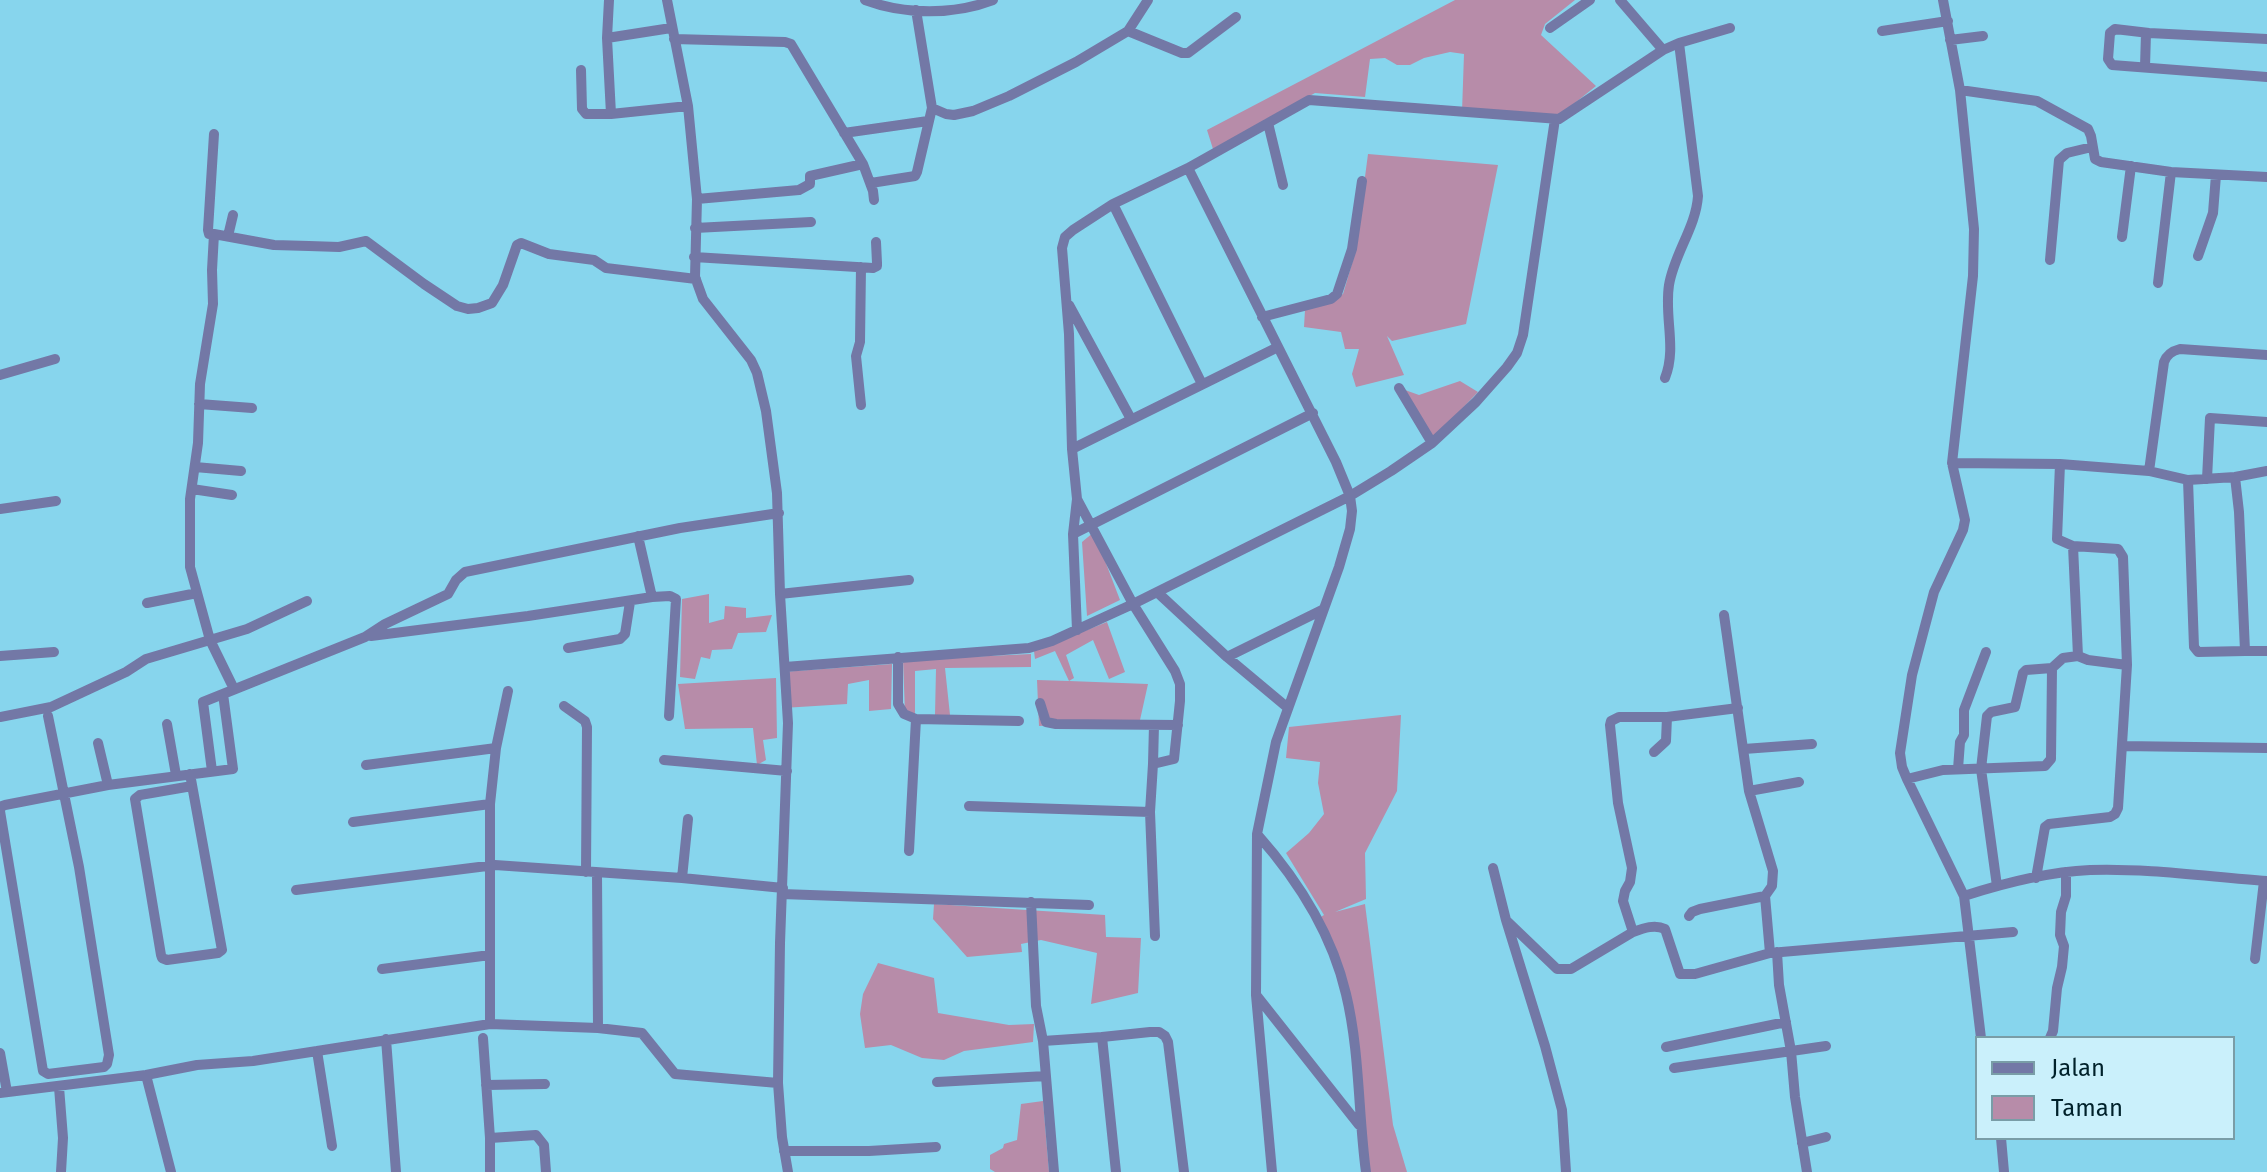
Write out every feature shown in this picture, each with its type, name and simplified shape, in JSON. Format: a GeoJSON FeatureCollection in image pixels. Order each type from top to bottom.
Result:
{"type":"FeatureCollection","features":[{"type":"Feature","properties":{"kind":"street"},"geometry":{"type":"LineString","coordinates":[[609,0],[607,38],[611,114]]}},
{"type":"Feature","properties":{"kind":"street"},"geometry":{"type":"LineString","coordinates":[[667,0],[688,106],[697,199],[696,279],[703,299],[746,352],[757,373],[766,411],[779,513],[780,594],[788,723],[778,1083],[788,1172]]}},
{"type":"Feature","properties":{"kind":"street"},"geometry":{"type":"LineString","coordinates":[[865,0],[888,7],[916,10],[962,9],[993,0]]}},
{"type":"Feature","properties":{"kind":"street"},"geometry":{"type":"LineString","coordinates":[[932,108],[954,115],[973,111],[1009,96],[1128,31],[1148,0]]}},
{"type":"Feature","properties":{"kind":"street"},"geometry":{"type":"LineString","coordinates":[[1550,28],[1590,0]]}},
{"type":"Feature","properties":{"kind":"street"},"geometry":{"type":"LineString","coordinates":[[1620,0],[1663,50]]}},
{"type":"Feature","properties":{"kind":"street"},"geometry":{"type":"LineString","coordinates":[[1943,0],[1960,90],[1974,254],[1952,463],[1963,510],[1963,530],[1934,592],[1912,675],[1900,753],[1907,779],[1964,896],[1981,1036]]}},
{"type":"Feature","properties":{"kind":"street"},"geometry":{"type":"LineString","coordinates":[[871,183],[915,176],[917,172],[932,108],[916,10]]}},
{"type":"Feature","properties":{"kind":"street"},"geometry":{"type":"LineString","coordinates":[[1128,31],[1188,53],[1236,17]]}},
{"type":"Feature","properties":{"kind":"street"},"geometry":{"type":"LineString","coordinates":[[1882,31],[1948,21]]}},
{"type":"Feature","properties":{"kind":"street"},"geometry":{"type":"LineString","coordinates":[[1077,630],[1073,534],[1077,499],[1062,248],[1065,237],[1113,204],[1188,168],[1297,105],[1315,99],[1555,119],[1568,114],[1663,50],[1730,28]]}},
{"type":"Feature","properties":{"kind":"street"},"geometry":{"type":"LineString","coordinates":[[2267,39],[2112,29],[2108,59],[2112,65],[2267,77]]}},
{"type":"Feature","properties":{"kind":"street"},"geometry":{"type":"LineString","coordinates":[[2145,67],[2146,33]]}},
{"type":"Feature","properties":{"kind":"street"},"geometry":{"type":"LineString","coordinates":[[607,38],[672,34],[791,44],[863,164],[874,200]]}},
{"type":"Feature","properties":{"kind":"street"},"geometry":{"type":"LineString","coordinates":[[1950,40],[1983,36]]}},
{"type":"Feature","properties":{"kind":"street"},"geometry":{"type":"LineString","coordinates":[[1665,378],[1671,353],[1667,321],[1669,288],[1698,196],[1679,43]]}},
{"type":"Feature","properties":{"kind":"street"},"geometry":{"type":"LineString","coordinates":[[581,70],[584,112],[611,114],[688,106]]}},
{"type":"Feature","properties":{"kind":"street"},"geometry":{"type":"LineString","coordinates":[[1960,90],[2043,103],[2088,129],[2097,160],[2171,172],[2267,177]]}},
{"type":"Feature","properties":{"kind":"street"},"geometry":{"type":"LineString","coordinates":[[785,667],[1029,648],[1052,641],[1350,496],[1432,443],[1476,402],[1517,353],[1523,335],[1555,119]]}},
{"type":"Feature","properties":{"kind":"street"},"geometry":{"type":"LineString","coordinates":[[844,133],[928,121]]}},
{"type":"Feature","properties":{"kind":"street"},"geometry":{"type":"LineString","coordinates":[[1268,123],[1283,185]]}},
{"type":"Feature","properties":{"kind":"street"},"geometry":{"type":"LineString","coordinates":[[214,134],[209,234],[274,245],[339,247],[366,241],[424,284],[457,306],[468,309],[492,303],[503,285],[517,245],[521,243],[549,254],[594,260],[606,268],[696,279]]}},
{"type":"Feature","properties":{"kind":"street"},"geometry":{"type":"LineString","coordinates":[[2050,260],[2059,160],[2067,153],[2092,147]]}},
{"type":"Feature","properties":{"kind":"street"},"geometry":{"type":"LineString","coordinates":[[697,199],[799,190],[810,184],[810,176],[863,164]]}},
{"type":"Feature","properties":{"kind":"street"},"geometry":{"type":"LineString","coordinates":[[2122,237],[2131,166]]}},
{"type":"Feature","properties":{"kind":"street"},"geometry":{"type":"LineString","coordinates":[[1188,168],[1313,413],[1350,496],[1352,511],[1339,567],[1276,742],[1257,834],[1256,995],[1274,1170]]}},
{"type":"Feature","properties":{"kind":"street"},"geometry":{"type":"LineString","coordinates":[[2158,283],[2171,172]]}},
{"type":"Feature","properties":{"kind":"street"},"geometry":{"type":"LineString","coordinates":[[2198,256],[2213,213],[2216,175]]}},
{"type":"Feature","properties":{"kind":"street"},"geometry":{"type":"LineString","coordinates":[[1262,317],[1331,299],[1337,294],[1352,249],[1362,181]]}},
{"type":"Feature","properties":{"kind":"street"},"geometry":{"type":"LineString","coordinates":[[1113,204],[1202,384]]}},
{"type":"Feature","properties":{"kind":"street"},"geometry":{"type":"LineString","coordinates":[[228,236],[233,215]]}},
{"type":"Feature","properties":{"kind":"street"},"geometry":{"type":"LineString","coordinates":[[695,228],[811,222]]}},
{"type":"Feature","properties":{"kind":"street"},"geometry":{"type":"LineString","coordinates":[[214,234],[213,304],[200,384],[190,567],[210,640],[234,689]]}},
{"type":"Feature","properties":{"kind":"street"},"geometry":{"type":"LineString","coordinates":[[694,257],[873,268],[877,266],[876,242]]}},
{"type":"Feature","properties":{"kind":"street"},"geometry":{"type":"LineString","coordinates":[[861,267],[860,342],[856,360],[861,405]]}},
{"type":"Feature","properties":{"kind":"street"},"geometry":{"type":"LineString","coordinates":[[1066,300],[1131,419]]}},
{"type":"Feature","properties":{"kind":"street"},"geometry":{"type":"LineString","coordinates":[[1072,449],[1278,347]]}},
{"type":"Feature","properties":{"kind":"street"},"geometry":{"type":"LineString","coordinates":[[2149,471],[2157,399],[2166,357],[2180,349],[2267,355]]}},
{"type":"Feature","properties":{"kind":"street"},"geometry":{"type":"LineString","coordinates":[[0,375],[55,359]]}},
{"type":"Feature","properties":{"kind":"street"},"geometry":{"type":"LineString","coordinates":[[1399,388],[1432,443]]}},
{"type":"Feature","properties":{"kind":"street"},"geometry":{"type":"LineString","coordinates":[[199,404],[252,408]]}},
{"type":"Feature","properties":{"kind":"street"},"geometry":{"type":"LineString","coordinates":[[1073,534],[1313,413]]}},
{"type":"Feature","properties":{"kind":"street"},"geometry":{"type":"LineString","coordinates":[[2207,479],[2210,418],[2267,422]]}},
{"type":"Feature","properties":{"kind":"street"},"geometry":{"type":"LineString","coordinates":[[1952,463],[2060,464],[2149,471],[2188,480],[2267,471]]}},
{"type":"Feature","properties":{"kind":"street"},"geometry":{"type":"LineString","coordinates":[[2036,878],[2045,827],[2110,817],[2118,808],[2127,665],[2123,557],[2113,548],[2073,546],[2057,539],[2060,464]]}},
{"type":"Feature","properties":{"kind":"street"},"geometry":{"type":"LineString","coordinates":[[195,467],[241,471]]}},
{"type":"Feature","properties":{"kind":"street"},"geometry":{"type":"LineString","coordinates":[[2235,477],[2245,651]]}},
{"type":"Feature","properties":{"kind":"street"},"geometry":{"type":"LineString","coordinates":[[2188,480],[2194,647],[2198,652],[2267,651]]}},
{"type":"Feature","properties":{"kind":"street"},"geometry":{"type":"LineString","coordinates":[[192,489],[232,495]]}},
{"type":"Feature","properties":{"kind":"street"},"geometry":{"type":"LineString","coordinates":[[1077,499],[1180,684],[1174,759],[1153,764]]}},
{"type":"Feature","properties":{"kind":"street"},"geometry":{"type":"LineString","coordinates":[[0,509],[56,501]]}},
{"type":"Feature","properties":{"kind":"street"},"geometry":{"type":"LineString","coordinates":[[365,637],[448,594],[460,575],[471,569],[638,536],[779,513]]}},
{"type":"Feature","properties":{"kind":"street"},"geometry":{"type":"LineString","coordinates":[[638,536],[652,597]]}},
{"type":"Feature","properties":{"kind":"street"},"geometry":{"type":"LineString","coordinates":[[2073,546],[2078,656]]}},
{"type":"Feature","properties":{"kind":"street"},"geometry":{"type":"LineString","coordinates":[[780,594],[909,580]]}},
{"type":"Feature","properties":{"kind":"street"},"geometry":{"type":"LineString","coordinates":[[1157,592],[1288,708]]}},
{"type":"Feature","properties":{"kind":"street"},"geometry":{"type":"LineString","coordinates":[[147,603],[197,593]]}},
{"type":"Feature","properties":{"kind":"street"},"geometry":{"type":"LineString","coordinates":[[212,771],[203,702],[331,649],[365,637],[652,597],[670,596],[676,599],[669,716]]}},
{"type":"Feature","properties":{"kind":"street"},"geometry":{"type":"LineString","coordinates":[[0,717],[51,707],[126,672],[146,659],[247,629],[307,601]]}},
{"type":"Feature","properties":{"kind":"street"},"geometry":{"type":"LineString","coordinates":[[568,648],[620,639],[625,634],[630,602]]}},
{"type":"Feature","properties":{"kind":"street"},"geometry":{"type":"LineString","coordinates":[[1227,657],[1322,610]]}},
{"type":"Feature","properties":{"kind":"street"},"geometry":{"type":"LineString","coordinates":[[1689,916],[1700,909],[1765,896],[1772,886],[1773,871],[1749,791],[1724,615]]}},
{"type":"Feature","properties":{"kind":"street"},"geometry":{"type":"LineString","coordinates":[[0,656],[54,652]]}},
{"type":"Feature","properties":{"kind":"street"},"geometry":{"type":"LineString","coordinates":[[1958,769],[1960,742],[1964,735],[1964,710],[1986,652]]}},
{"type":"Feature","properties":{"kind":"street"},"geometry":{"type":"LineString","coordinates":[[1997,886],[1981,769],[1988,714],[2015,707],[2026,670],[2052,668],[2061,659],[2078,656],[2127,665]]}},
{"type":"Feature","properties":{"kind":"street"},"geometry":{"type":"LineString","coordinates":[[898,657],[898,704],[904,714],[916,719],[1019,721]]}},
{"type":"Feature","properties":{"kind":"street"},"geometry":{"type":"LineString","coordinates":[[1907,779],[1943,770],[2040,767],[2049,763],[2052,668]]}},
{"type":"Feature","properties":{"kind":"street"},"geometry":{"type":"LineString","coordinates":[[490,1024],[490,804],[496,748],[508,691]]}},
{"type":"Feature","properties":{"kind":"street"},"geometry":{"type":"LineString","coordinates":[[61,1172],[63,1138],[53,1088],[43,1071],[0,810],[5,805],[108,785],[233,769],[223,694]]}},
{"type":"Feature","properties":{"kind":"street"},"geometry":{"type":"LineString","coordinates":[[1040,703],[1046,722],[1056,724],[1178,725]]}},
{"type":"Feature","properties":{"kind":"street"},"geometry":{"type":"LineString","coordinates":[[564,706],[585,721],[587,727],[598,1028]]}},
{"type":"Feature","properties":{"kind":"street"},"geometry":{"type":"LineString","coordinates":[[1633,932],[1623,901],[1632,868],[1618,803],[1611,721],[1619,717],[1667,717],[1738,708]]}},
{"type":"Feature","properties":{"kind":"street"},"geometry":{"type":"LineString","coordinates":[[46,1074],[104,1067],[109,1060],[82,883],[48,716]]}},
{"type":"Feature","properties":{"kind":"street"},"geometry":{"type":"LineString","coordinates":[[1654,752],[1666,741],[1667,717]]}},
{"type":"Feature","properties":{"kind":"street"},"geometry":{"type":"LineString","coordinates":[[909,851],[916,719]]}},
{"type":"Feature","properties":{"kind":"street"},"geometry":{"type":"LineString","coordinates":[[167,724],[176,775]]}},
{"type":"Feature","properties":{"kind":"street"},"geometry":{"type":"LineString","coordinates":[[1154,725],[1150,812],[1155,936]]}},
{"type":"Feature","properties":{"kind":"street"},"geometry":{"type":"LineString","coordinates":[[98,743],[108,785]]}},
{"type":"Feature","properties":{"kind":"street"},"geometry":{"type":"LineString","coordinates":[[1744,749],[1812,744]]}},
{"type":"Feature","properties":{"kind":"street"},"geometry":{"type":"LineString","coordinates":[[2122,746],[2267,748]]}},
{"type":"Feature","properties":{"kind":"street"},"geometry":{"type":"LineString","coordinates":[[366,765],[496,748]]}},
{"type":"Feature","properties":{"kind":"street"},"geometry":{"type":"LineString","coordinates":[[664,760],[787,771]]}},
{"type":"Feature","properties":{"kind":"street"},"geometry":{"type":"LineString","coordinates":[[190,774],[222,950],[167,960],[161,955],[135,799],[140,795],[192,786]]}},
{"type":"Feature","properties":{"kind":"street"},"geometry":{"type":"LineString","coordinates":[[1749,791],[1799,782]]}},
{"type":"Feature","properties":{"kind":"street"},"geometry":{"type":"LineString","coordinates":[[353,822],[490,804]]}},
{"type":"Feature","properties":{"kind":"street"},"geometry":{"type":"LineString","coordinates":[[969,806],[1150,812]]}},
{"type":"Feature","properties":{"kind":"street"},"geometry":{"type":"LineString","coordinates":[[682,878],[688,819]]}},
{"type":"Feature","properties":{"kind":"street"},"geometry":{"type":"LineString","coordinates":[[1257,834],[1312,909],[1337,964],[1346,994],[1354,1043],[1366,1172]]}},
{"type":"Feature","properties":{"kind":"street"},"geometry":{"type":"LineString","coordinates":[[296,890],[489,866],[682,878],[782,891],[1089,905]]}},
{"type":"Feature","properties":{"kind":"street"},"geometry":{"type":"LineString","coordinates":[[1493,868],[1562,1110],[1566,1172]]}},
{"type":"Feature","properties":{"kind":"street"},"geometry":{"type":"LineString","coordinates":[[1964,896],[2066,872],[2113,870],[2265,881],[2255,959]]}},
{"type":"Feature","properties":{"kind":"street"},"geometry":{"type":"LineString","coordinates":[[2051,1036],[2064,946],[2060,935],[2066,872]]}},
{"type":"Feature","properties":{"kind":"street"},"geometry":{"type":"LineString","coordinates":[[1765,896],[1807,1172]]}},
{"type":"Feature","properties":{"kind":"street"},"geometry":{"type":"LineString","coordinates":[[1031,902],[1036,1006],[1043,1041],[1054,1172]]}},
{"type":"Feature","properties":{"kind":"street"},"geometry":{"type":"LineString","coordinates":[[1506,920],[1557,969],[1571,969],[1633,932],[1661,927],[1665,929],[1679,972],[1684,975],[1774,952],[2013,932]]}},
{"type":"Feature","properties":{"kind":"street"},"geometry":{"type":"LineString","coordinates":[[382,969],[490,955]]}},
{"type":"Feature","properties":{"kind":"street"},"geometry":{"type":"LineString","coordinates":[[1256,995],[1360,1125]]}},
{"type":"Feature","properties":{"kind":"street"},"geometry":{"type":"LineString","coordinates":[[1666,1047],[1786,1022]]}},
{"type":"Feature","properties":{"kind":"street"},"geometry":{"type":"LineString","coordinates":[[0,1053],[3,1093],[146,1075],[197,1065],[253,1061],[490,1024],[598,1028],[642,1033],[675,1074],[778,1083]]}},
{"type":"Feature","properties":{"kind":"street"},"geometry":{"type":"LineString","coordinates":[[1043,1041],[1150,1032],[1165,1036],[1171,1054],[1184,1172]]}},
{"type":"Feature","properties":{"kind":"street"},"geometry":{"type":"LineString","coordinates":[[1102,1037],[1116,1172]]}},
{"type":"Feature","properties":{"kind":"street"},"geometry":{"type":"LineString","coordinates":[[483,1038],[490,1172]]}},
{"type":"Feature","properties":{"kind":"street"},"geometry":{"type":"LineString","coordinates":[[386,1039],[396,1172]]}},
{"type":"Feature","properties":{"kind":"street"},"geometry":{"type":"LineString","coordinates":[[1674,1068],[1826,1046]]}},
{"type":"Feature","properties":{"kind":"street"},"geometry":{"type":"LineString","coordinates":[[317,1051],[332,1146]]}},
{"type":"Feature","properties":{"kind":"street"},"geometry":{"type":"LineString","coordinates":[[146,1075],[171,1172]]}},
{"type":"Feature","properties":{"kind":"street"},"geometry":{"type":"LineString","coordinates":[[937,1082],[1046,1076]]}},
{"type":"Feature","properties":{"kind":"street"},"geometry":{"type":"LineString","coordinates":[[486,1085],[545,1084]]}},
{"type":"Feature","properties":{"kind":"street"},"geometry":{"type":"LineString","coordinates":[[490,1138],[536,1135],[544,1145],[546,1172]]}},
{"type":"Feature","properties":{"kind":"street"},"geometry":{"type":"LineString","coordinates":[[1802,1143],[1826,1137]]}},
{"type":"Feature","properties":{"kind":"street"},"geometry":{"type":"LineString","coordinates":[[2001,1140],[2004,1172]]}},
{"type":"Feature","properties":{"kind":"street"},"geometry":{"type":"LineString","coordinates":[[784,1151],[936,1147]]}},
{"type":"Feature","properties":{"kind":"green space"},"geometry":{"type":"Polygon","coordinates":[[[1455,0],[1575,0],[1545,24],[1541,35],[1596,86],[1555,119],[1462,112],[1464,54],[1450,52],[1410,65],[1397,65],[1385,58],[1370,59],[1365,97],[1315,93],[1213,149],[1207,130],[1455,0]]]}},
{"type":"Feature","properties":{"kind":"green space"},"geometry":{"type":"Polygon","coordinates":[[[1368,154],[1498,165],[1466,324],[1392,341],[1387,336],[1404,375],[1356,387],[1352,374],[1359,349],[1345,349],[1341,332],[1304,327],[1305,310],[1343,294],[1355,253],[1368,154]]]}},
{"type":"Feature","properties":{"kind":"green space"},"geometry":{"type":"Polygon","coordinates":[[[1460,381],[1478,392],[1434,438],[1405,390],[1419,395],[1460,381]]]}},
{"type":"Feature","properties":{"kind":"green space"},"geometry":{"type":"Polygon","coordinates":[[[1094,532],[1120,600],[1087,616],[1082,542],[1094,532]]]}},
{"type":"Feature","properties":{"kind":"green space"},"geometry":{"type":"Polygon","coordinates":[[[709,594],[709,623],[724,619],[725,606],[746,608],[746,618],[772,615],[766,632],[738,633],[732,649],[712,650],[710,659],[701,657],[695,679],[680,677],[682,599],[709,594]]]}},
{"type":"Feature","properties":{"kind":"green space"},"geometry":{"type":"Polygon","coordinates":[[[1107,622],[1125,672],[1109,679],[1093,640],[1066,655],[1074,678],[1069,681],[1055,651],[1035,659],[1034,651],[1107,622]]]}},
{"type":"Feature","properties":{"kind":"green space"},"geometry":{"type":"Polygon","coordinates":[[[1031,654],[1031,667],[945,668],[950,715],[935,715],[936,669],[915,671],[915,714],[905,713],[903,660],[1031,654]]]}},
{"type":"Feature","properties":{"kind":"green space"},"geometry":{"type":"Polygon","coordinates":[[[892,664],[891,709],[869,711],[869,680],[848,684],[847,704],[783,708],[782,672],[892,664]]]}},
{"type":"Feature","properties":{"kind":"green space"},"geometry":{"type":"Polygon","coordinates":[[[776,678],[777,738],[763,740],[766,760],[757,765],[753,728],[685,729],[678,684],[776,678]]]}},
{"type":"Feature","properties":{"kind":"green space"},"geometry":{"type":"Polygon","coordinates":[[[1037,680],[1148,684],[1140,720],[1039,726],[1037,680]]]}},
{"type":"Feature","properties":{"kind":"green space"},"geometry":{"type":"Polygon","coordinates":[[[1401,715],[1397,791],[1365,853],[1366,899],[1335,912],[1365,904],[1393,1125],[1407,1172],[1367,1172],[1348,1007],[1319,918],[1324,915],[1286,853],[1309,833],[1324,814],[1318,783],[1320,762],[1286,758],[1289,727],[1401,715]]]}},
{"type":"Feature","properties":{"kind":"green space"},"geometry":{"type":"Polygon","coordinates":[[[934,904],[1105,915],[1106,937],[1141,938],[1138,993],[1091,1004],[1097,953],[1041,940],[1021,944],[1022,952],[967,957],[933,919],[934,904]]]}},
{"type":"Feature","properties":{"kind":"green space"},"geometry":{"type":"Polygon","coordinates":[[[878,963],[934,978],[938,1013],[1009,1025],[1034,1024],[1033,1042],[964,1051],[944,1060],[922,1058],[891,1045],[865,1048],[860,1014],[863,994],[878,963]]]}},
{"type":"Feature","properties":{"kind":"green space"},"geometry":{"type":"Polygon","coordinates":[[[1043,1101],[1049,1172],[995,1172],[990,1169],[990,1155],[1003,1148],[1004,1144],[1017,1140],[1021,1104],[1043,1101]]]}}]}
